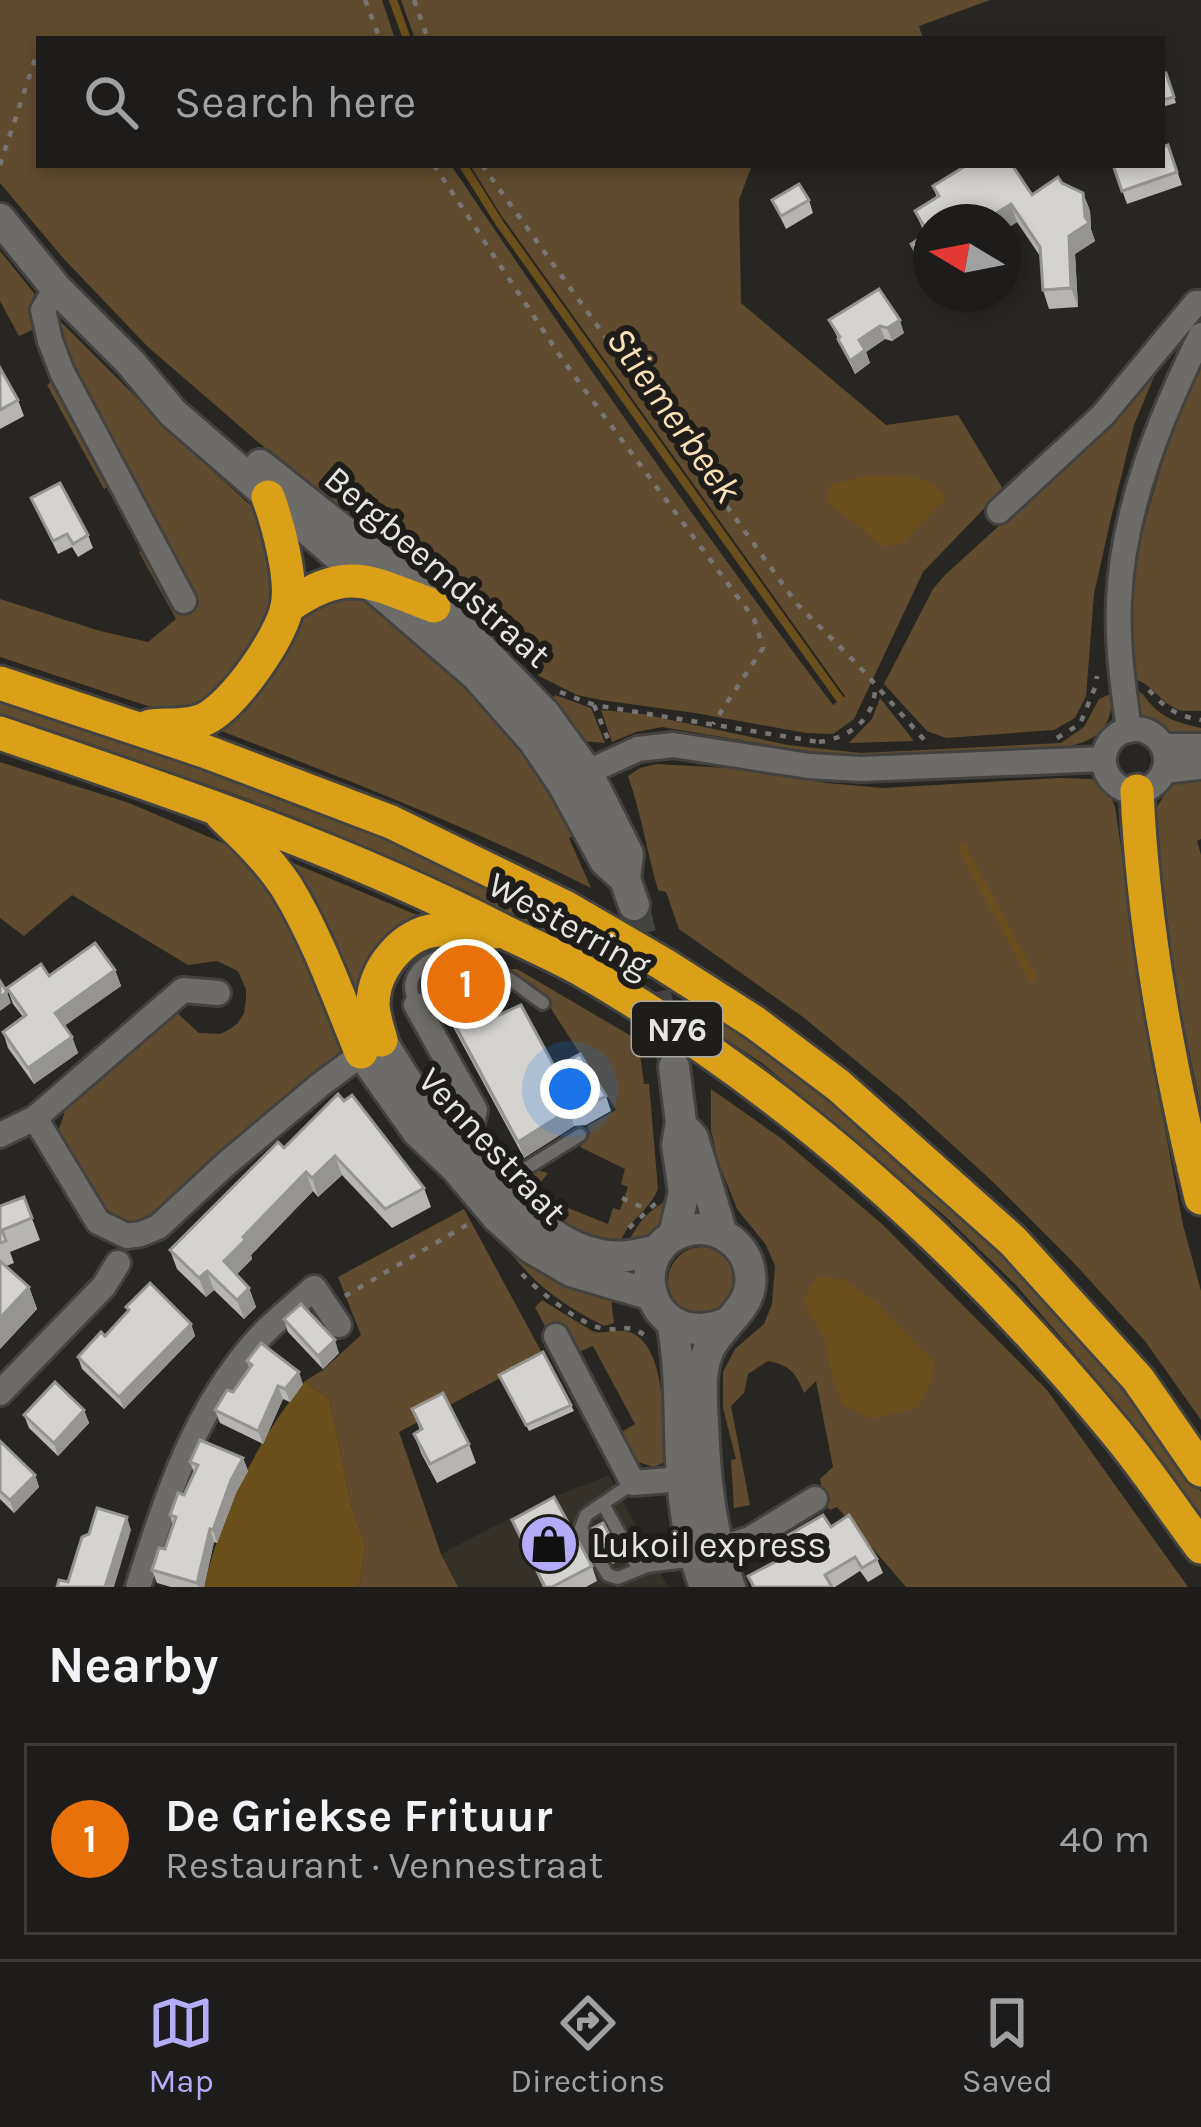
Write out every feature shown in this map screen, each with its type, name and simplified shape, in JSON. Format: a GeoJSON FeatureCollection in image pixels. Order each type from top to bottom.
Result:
{"type":"FeatureCollection","features":[{"type":"Feature","properties":{"kind":"highway"},"geometry":{"type":"LineString","coordinates":[[132,727],[202,722],[246,682],[268,648],[287,607],[286,567],[268,497]]}},
{"type":"Feature","properties":{"kind":"highway"},"geometry":{"type":"LineString","coordinates":[[287,607],[315,587],[346,579],[434,606]]}},
{"type":"Feature","properties":{"kind":"highway","name":"Westerring"},"geometry":{"type":"LineString","coordinates":[[0,683],[206,752],[391,822],[565,908],[754,1022],[838,1085],[1013,1241],[1138,1379],[1201,1470]]}},
{"type":"Feature","properties":{"kind":"highway","name":"Westerring"},"geometry":{"type":"LineString","coordinates":[[0,733],[282,831],[420,889],[578,968],[701,1044],[862,1168],[931,1231],[1015,1316],[1116,1432],[1201,1546]]}},
{"type":"Feature","properties":{"kind":"highway"},"geometry":{"type":"LineString","coordinates":[[1155,770],[1139,842],[1158,985],[1201,1198]]}},
{"type":"Feature","properties":{"kind":"highway"},"geometry":{"type":"LineString","coordinates":[[212,806],[256,848],[284,884],[371,1046]]}},
{"type":"Feature","properties":{"kind":"highway"},"geometry":{"type":"LineString","coordinates":[[371,1046],[377,977],[408,939],[434,929],[507,932]]}},
{"type":"Feature","properties":{"kind":"street","name":"Bergbeemdstraat"},"geometry":{"type":"LineString","coordinates":[[0,219],[173,413],[477,676],[534,741],[575,778]]}},
{"type":"Feature","properties":{"kind":"street"},"geometry":{"type":"LineString","coordinates":[[56,287],[43,310],[62,372],[184,601]]}},
{"type":"Feature","properties":{"kind":"street"},"geometry":{"type":"LineString","coordinates":[[999,511],[1103,415],[1196,303],[1201,303]]}},
{"type":"Feature","properties":{"kind":"street"},"geometry":{"type":"LineString","coordinates":[[1129,730],[1119,653],[1125,544],[1172,392],[1201,334]]}},
{"type":"Feature","properties":{"kind":"street","name":"Bergbeemdstraat"},"geometry":{"type":"LineString","coordinates":[[130,362],[388,566],[529,696],[545,714],[575,778],[628,854],[630,892]]}},
{"type":"Feature","properties":{"kind":"street"},"geometry":{"type":"LineString","coordinates":[[1155,770],[1149,732],[1129,730],[1111,740],[1104,759],[1118,786],[1155,770],[1201,746]]}},
{"type":"Feature","properties":{"kind":"street"},"geometry":{"type":"LineString","coordinates":[[575,778],[638,748],[673,746],[860,769],[1104,759]]}},
{"type":"Feature","properties":{"kind":"street"},"geometry":{"type":"LineString","coordinates":[[1155,770],[1201,767]]}},
{"type":"Feature","properties":{"kind":"street"},"geometry":{"type":"LineString","coordinates":[[0,1135],[35,1118],[183,989],[218,993]]}},
{"type":"Feature","properties":{"kind":"street","name":"Vennestraat"},"geometry":{"type":"LineString","coordinates":[[416,1005],[476,1110],[460,1143]]}},
{"type":"Feature","properties":{"kind":"street"},"geometry":{"type":"LineString","coordinates":[[35,1118],[98,1222],[127,1237],[141,1234],[158,1227],[226,1164],[371,1046]]}},
{"type":"Feature","properties":{"kind":"street","name":"Vennestraat"},"geometry":{"type":"LineString","coordinates":[[371,1046],[437,1124],[550,1233],[582,1250],[619,1259],[690,1229],[722,1234]]}},
{"type":"Feature","properties":{"kind":"street","name":"Vennestraat"},"geometry":{"type":"LineString","coordinates":[[371,1046],[417,1131],[498,1218],[530,1246],[571,1271],[652,1295]]}},
{"type":"Feature","properties":{"kind":"street"},"geometry":{"type":"LineString","coordinates":[[674,1067],[681,1122],[676,1145],[684,1192],[666,1243],[651,1264],[649,1280],[660,1311],[672,1322],[689,1330],[725,1324]]}},
{"type":"Feature","properties":{"kind":"street"},"geometry":{"type":"LineString","coordinates":[[681,1122],[693,1138],[722,1234],[748,1260],[751,1278],[740,1312],[725,1324],[702,1370],[707,1565]]}},
{"type":"Feature","properties":{"kind":"street"},"geometry":{"type":"LineString","coordinates":[[0,1393],[104,1286],[118,1263]]}},
{"type":"Feature","properties":{"kind":"street"},"geometry":{"type":"LineString","coordinates":[[138,1587],[167,1493],[218,1393],[248,1349],[314,1288],[340,1325]]}},
{"type":"Feature","properties":{"kind":"street"},"geometry":{"type":"LineString","coordinates":[[672,1322],[678,1351],[682,1479],[707,1565],[730,1587]]}},
{"type":"Feature","properties":{"kind":"street"},"geometry":{"type":"LineString","coordinates":[[556,1336],[633,1483],[682,1479]]}},
{"type":"Feature","properties":{"kind":"street"},"geometry":{"type":"LineString","coordinates":[[707,1565],[815,1499]]}},
{"type":"Feature","properties":{"kind":"lane"},"geometry":{"type":"LineString","coordinates":[[416,1005],[410,990],[412,978],[426,962],[466,956],[543,1003]]}},
{"type":"Feature","properties":{"kind":"lane"},"geometry":{"type":"LineString","coordinates":[[500,1184],[556,1157],[580,1135]]}},
{"type":"Feature","properties":{"kind":"lane"},"geometry":{"type":"LineString","coordinates":[[633,1483],[586,1516],[581,1528],[608,1575],[618,1578],[639,1569],[707,1565]]}},
{"type":"Feature","properties":{"kind":"lane"},"geometry":{"type":"LineString","coordinates":[[603,1504],[639,1569]]}},
{"type":"Feature","properties":{"kind":"path"},"geometry":{"type":"LineString","coordinates":[[365,0],[379,36]]}},
{"type":"Feature","properties":{"kind":"path"},"geometry":{"type":"LineString","coordinates":[[414,0],[427,36]]}},
{"type":"Feature","properties":{"kind":"path"},"geometry":{"type":"LineString","coordinates":[[0,165],[36,59]]}},
{"type":"Feature","properties":{"kind":"path"},"geometry":{"type":"LineString","coordinates":[[436,168],[562,359],[754,619],[763,648],[713,724]]}},
{"type":"Feature","properties":{"kind":"path"},"geometry":{"type":"LineString","coordinates":[[484,168],[797,604],[929,746]]}},
{"type":"Feature","properties":{"kind":"path"},"geometry":{"type":"LineString","coordinates":[[1056,739],[1080,724],[1096,685]]}},
{"type":"Feature","properties":{"kind":"path"},"geometry":{"type":"LineString","coordinates":[[1136,686],[1148,689],[1182,717],[1201,719]]}},
{"type":"Feature","properties":{"kind":"path"},"geometry":{"type":"LineString","coordinates":[[555,690],[594,705],[819,742],[848,734],[864,722],[875,687]]}},
{"type":"Feature","properties":{"kind":"path"},"geometry":{"type":"LineString","coordinates":[[594,705],[609,742]]}},
{"type":"Feature","properties":{"kind":"path"},"geometry":{"type":"LineString","coordinates":[[627,1231],[663,1196]]}},
{"type":"Feature","properties":{"kind":"path"},"geometry":{"type":"LineString","coordinates":[[622,1198],[647,1210]]}},
{"type":"Feature","properties":{"kind":"path"},"geometry":{"type":"LineString","coordinates":[[345,1296],[474,1220]]}},
{"type":"Feature","properties":{"kind":"shaded area"},"geometry":{"type":"Polygon","coordinates":[[[0,0],[382,0],[394,36],[36,36],[36,168],[453,168],[638,438],[833,705],[845,696],[472,168],[751,168],[739,200],[741,303],[886,425],[958,415],[1003,489],[923,572],[854,719],[833,734],[577,695],[539,676],[148,347],[0,183],[0,0]]]}},
{"type":"Feature","properties":{"kind":"shaded area"},"geometry":{"type":"Polygon","coordinates":[[[401,0],[990,0],[919,26],[922,36],[414,36],[401,0]]]}},
{"type":"Feature","properties":{"kind":"shaded area"},"geometry":{"type":"Polygon","coordinates":[[[0,251],[34,293],[32,330],[19,336],[0,301],[0,251]]]}},
{"type":"Feature","properties":{"kind":"shaded area"},"geometry":{"type":"Polygon","coordinates":[[[53,314],[261,515],[275,592],[268,621],[213,704],[172,714],[0,657],[0,599],[148,642],[176,619],[139,552],[147,548],[177,609],[196,597],[62,352],[53,314]]]}},
{"type":"Feature","properties":{"kind":"shaded area"},"geometry":{"type":"Polygon","coordinates":[[[1160,362],[1134,425],[1110,522],[1094,594],[1086,696],[1075,718],[1054,730],[946,738],[927,731],[884,684],[933,589],[1035,493],[1160,362]]]}},
{"type":"Feature","properties":{"kind":"shaded area"},"geometry":{"type":"Polygon","coordinates":[[[1201,364],[1201,711],[1184,711],[1134,679],[1130,601],[1133,564],[1171,432],[1201,364]]]}},
{"type":"Feature","properties":{"kind":"shaded area"},"geometry":{"type":"Polygon","coordinates":[[[54,380],[110,486],[104,489],[47,385],[54,380]]]}},
{"type":"Feature","properties":{"kind":"shaded area"},"geometry":{"type":"Polygon","coordinates":[[[866,476],[921,479],[947,497],[903,543],[884,547],[828,503],[829,485],[866,476]]]}},
{"type":"Feature","properties":{"kind":"shaded area"},"geometry":{"type":"Polygon","coordinates":[[[355,589],[464,681],[509,729],[574,835],[569,838],[591,888],[453,824],[219,730],[310,608],[355,589]]]}},
{"type":"Feature","properties":{"kind":"shaded area"},"geometry":{"type":"Polygon","coordinates":[[[1132,690],[1142,693],[1167,717],[1201,728],[1201,738],[1174,737],[1155,730],[1142,716],[1132,690]]]}},
{"type":"Feature","properties":{"kind":"shaded area"},"geometry":{"type":"Polygon","coordinates":[[[1113,693],[1106,725],[1075,745],[868,757],[662,727],[612,742],[601,710],[643,714],[788,745],[861,753],[1061,743],[1084,727],[1099,699],[1113,693]]]}},
{"type":"Feature","properties":{"kind":"shaded area"},"geometry":{"type":"Polygon","coordinates":[[[555,695],[591,708],[605,743],[582,741],[549,703],[555,695]]]}},
{"type":"Feature","properties":{"kind":"shaded area"},"geometry":{"type":"Polygon","coordinates":[[[0,698],[223,773],[409,847],[615,950],[624,978],[450,886],[315,826],[0,715],[0,698]]]}},
{"type":"Feature","properties":{"kind":"shaded area"},"geometry":{"type":"Polygon","coordinates":[[[880,698],[914,741],[849,743],[872,719],[880,698]]]}},
{"type":"Feature","properties":{"kind":"shaded area"},"geometry":{"type":"Polygon","coordinates":[[[0,762],[129,803],[223,843],[253,867],[310,961],[341,1041],[341,1051],[329,1064],[143,1223],[115,1222],[101,1209],[59,1129],[67,1105],[175,1011],[199,1033],[220,1034],[230,1029],[244,1013],[246,989],[238,971],[217,961],[188,965],[72,895],[24,936],[0,918],[0,762]]]}},
{"type":"Feature","properties":{"kind":"shaded area"},"geometry":{"type":"Polygon","coordinates":[[[657,764],[883,788],[1092,779],[1109,792],[1152,1060],[1183,1225],[1201,1291],[1201,1420],[1145,1341],[993,1182],[803,1017],[679,929],[666,892],[658,890],[628,776],[657,764]]]}},
{"type":"Feature","properties":{"kind":"shaded area"},"geometry":{"type":"Polygon","coordinates":[[[1201,777],[1201,839],[1197,841],[1201,855],[1201,1109],[1176,987],[1154,814],[1171,787],[1201,777]]]}},
{"type":"Feature","properties":{"kind":"shaded area"},"geometry":{"type":"Polygon","coordinates":[[[286,860],[424,918],[360,1015],[286,860]]]}},
{"type":"Feature","properties":{"kind":"shaded area"},"geometry":{"type":"Polygon","coordinates":[[[507,969],[517,969],[638,1040],[644,1084],[649,1084],[658,1189],[625,1232],[617,1253],[582,1242],[524,1192],[534,1172],[548,1173],[538,1186],[568,1208],[608,1224],[613,1208],[620,1210],[628,1187],[621,1184],[625,1169],[580,1147],[590,1133],[587,1126],[616,1110],[548,997],[507,969]]]}},
{"type":"Feature","properties":{"kind":"shaded area"},"geometry":{"type":"Polygon","coordinates":[[[698,1000],[760,1042],[905,1158],[1019,1265],[1177,1458],[1201,1492],[1201,1515],[1016,1285],[946,1217],[762,1063],[699,1022],[698,1000]]]}},
{"type":"Feature","properties":{"kind":"shaded area"},"geometry":{"type":"Polygon","coordinates":[[[711,1089],[782,1139],[882,1224],[1047,1390],[1188,1587],[906,1587],[837,1507],[830,1510],[824,1504],[820,1479],[833,1467],[816,1381],[804,1393],[791,1371],[768,1361],[748,1374],[744,1393],[731,1406],[750,1505],[734,1508],[731,1460],[736,1459],[723,1408],[723,1372],[735,1349],[764,1324],[772,1304],[775,1266],[766,1245],[737,1209],[718,1161],[711,1130],[711,1089]]]}},
{"type":"Feature","properties":{"kind":"shaded area"},"geometry":{"type":"Polygon","coordinates":[[[677,1197],[667,1227],[626,1252],[644,1218],[677,1197]]]}},
{"type":"Feature","properties":{"kind":"shaded area"},"geometry":{"type":"Polygon","coordinates":[[[478,1206],[610,1290],[614,1323],[604,1326],[546,1289],[518,1262],[478,1206]]]}},
{"type":"Feature","properties":{"kind":"shaded area"},"geometry":{"type":"Polygon","coordinates":[[[464,1209],[543,1355],[399,1432],[441,1554],[458,1587],[354,1587],[360,1583],[366,1545],[352,1508],[330,1400],[305,1381],[361,1335],[338,1277],[464,1209]]]}},
{"type":"Feature","properties":{"kind":"shaded area"},"geometry":{"type":"Polygon","coordinates":[[[702,1247],[726,1257],[736,1281],[726,1305],[702,1315],[678,1305],[668,1281],[678,1257],[702,1247]]]}},
{"type":"Feature","properties":{"kind":"shaded area"},"geometry":{"type":"Polygon","coordinates":[[[821,1277],[843,1279],[876,1302],[935,1363],[930,1386],[917,1408],[871,1419],[843,1405],[824,1336],[804,1304],[810,1286],[821,1277]]]}},
{"type":"Feature","properties":{"kind":"shaded area"},"geometry":{"type":"Polygon","coordinates":[[[542,1300],[592,1331],[624,1331],[642,1340],[651,1353],[661,1390],[665,1462],[654,1467],[638,1462],[620,1433],[635,1424],[593,1346],[577,1353],[550,1336],[535,1307],[542,1300]]]}},
{"type":"Feature","properties":{"kind":"shaded area"},"geometry":{"type":"Polygon","coordinates":[[[305,1381],[330,1400],[352,1508],[366,1545],[360,1583],[354,1587],[204,1587],[220,1531],[243,1478],[305,1381]]]}},
{"type":"Feature","properties":{"kind":"shaded area"},"geometry":{"type":"Polygon","coordinates":[[[609,1475],[668,1587],[458,1587],[441,1554],[541,1502],[609,1475]]]}},
{"type":"Feature","properties":{"kind":"building"},"geometry":{"type":"Polygon","coordinates":[[[1165,74],[1174,97],[1165,99],[1165,74]]]}},
{"type":"Feature","properties":{"kind":"building"},"geometry":{"type":"Polygon","coordinates":[[[1165,146],[1177,172],[1122,191],[1114,168],[1165,168],[1165,146]]]}},
{"type":"Feature","properties":{"kind":"building"},"geometry":{"type":"Polygon","coordinates":[[[962,168],[1014,168],[1032,195],[1058,177],[1083,193],[1089,223],[1069,236],[1071,288],[1043,290],[1040,247],[1021,219],[1021,204],[926,204],[939,196],[933,186],[962,168]]]}},
{"type":"Feature","properties":{"kind":"building"},"geometry":{"type":"Polygon","coordinates":[[[799,184],[809,200],[781,216],[772,200],[799,184]]]}},
{"type":"Feature","properties":{"kind":"building"},"geometry":{"type":"Polygon","coordinates":[[[879,289],[900,320],[859,340],[865,350],[850,361],[829,320],[879,289]]]}},
{"type":"Feature","properties":{"kind":"building"},"geometry":{"type":"Polygon","coordinates":[[[0,368],[18,400],[0,410],[0,368]]]}},
{"type":"Feature","properties":{"kind":"building"},"geometry":{"type":"Polygon","coordinates":[[[60,483],[88,535],[73,544],[67,534],[53,541],[31,498],[60,483]]]}},
{"type":"Feature","properties":{"kind":"building"},"geometry":{"type":"Polygon","coordinates":[[[95,943],[115,970],[55,1013],[72,1037],[28,1068],[3,1032],[26,1015],[7,988],[41,964],[49,976],[95,943]]]}},
{"type":"Feature","properties":{"kind":"building"},"geometry":{"type":"Polygon","coordinates":[[[451,959],[482,982],[499,1015],[521,1005],[555,1068],[580,1054],[606,1096],[569,1110],[518,1142],[427,973],[451,959]]]}},
{"type":"Feature","properties":{"kind":"building"},"geometry":{"type":"Polygon","coordinates":[[[338,1094],[344,1101],[352,1095],[424,1188],[385,1209],[335,1156],[312,1178],[306,1172],[224,1261],[249,1288],[237,1300],[207,1271],[199,1278],[170,1250],[278,1142],[284,1148],[338,1094]]]}},
{"type":"Feature","properties":{"kind":"building"},"geometry":{"type":"Polygon","coordinates":[[[24,1197],[32,1218],[2,1230],[6,1241],[0,1243],[0,1206],[24,1197]]]}},
{"type":"Feature","properties":{"kind":"building"},"geometry":{"type":"Polygon","coordinates":[[[0,1261],[29,1287],[0,1318],[0,1261]]]}},
{"type":"Feature","properties":{"kind":"building"},"geometry":{"type":"Polygon","coordinates":[[[150,1283],[191,1324],[119,1397],[78,1357],[101,1332],[105,1336],[150,1283]]]}},
{"type":"Feature","properties":{"kind":"building"},"geometry":{"type":"Polygon","coordinates":[[[301,1304],[335,1340],[318,1356],[284,1319],[301,1304]]]}},
{"type":"Feature","properties":{"kind":"building"},"geometry":{"type":"Polygon","coordinates":[[[261,1343],[299,1372],[285,1389],[278,1386],[258,1431],[215,1410],[252,1365],[247,1361],[261,1343]]]}},
{"type":"Feature","properties":{"kind":"building"},"geometry":{"type":"Polygon","coordinates":[[[543,1352],[571,1405],[526,1425],[499,1375],[543,1352]]]}},
{"type":"Feature","properties":{"kind":"building"},"geometry":{"type":"Polygon","coordinates":[[[55,1382],[84,1410],[54,1443],[24,1415],[55,1382]]]}},
{"type":"Feature","properties":{"kind":"building"},"geometry":{"type":"Polygon","coordinates":[[[443,1393],[469,1444],[430,1464],[414,1434],[422,1429],[412,1409],[443,1393]]]}},
{"type":"Feature","properties":{"kind":"building"},"geometry":{"type":"Polygon","coordinates":[[[200,1440],[243,1458],[210,1529],[197,1583],[152,1570],[176,1517],[170,1515],[178,1493],[184,1495],[198,1465],[190,1462],[200,1440]]]}},
{"type":"Feature","properties":{"kind":"building"},"geometry":{"type":"Polygon","coordinates":[[[0,1441],[35,1475],[10,1500],[0,1491],[0,1441]]]}},
{"type":"Feature","properties":{"kind":"building","name":"Lukoil express"},"geometry":{"type":"Polygon","coordinates":[[[554,1497],[592,1566],[545,1587],[512,1520],[554,1497]]]}},
{"type":"Feature","properties":{"kind":"building"},"geometry":{"type":"Polygon","coordinates":[[[97,1508],[127,1517],[105,1587],[57,1587],[59,1580],[68,1582],[97,1508]]]}},
{"type":"Feature","properties":{"kind":"building"},"geometry":{"type":"Polygon","coordinates":[[[823,1515],[831,1527],[849,1515],[877,1559],[862,1568],[855,1557],[825,1575],[832,1587],[754,1587],[748,1576],[794,1552],[785,1537],[823,1515]]]}},
{"type":"Feature","properties":{"kind":"building"},"geometry":{"type":"Polygon","coordinates":[[[603,1523],[619,1553],[611,1557],[593,1528],[603,1523]]]}},
{"type":"Feature","properties":{"kind":"waterway","name":"Stiemerbeek"},"geometry":{"type":"LineString","coordinates":[[393,0],[406,36]]}},
{"type":"Feature","properties":{"kind":"waterway","name":"Stiemerbeek"},"geometry":{"type":"LineString","coordinates":[[465,168],[500,224],[839,698]]}},
{"type":"Feature","properties":{"kind":"waterway","name":"Stiemerbeek"},"geometry":{"type":"LineString","coordinates":[[962,848],[1032,977]]}},
{"type":"Feature","properties":{"kind":"tunnel"},"geometry":{"type":"LineString","coordinates":[[634,905],[674,1067]]}},
{"type":"Feature","properties":{"kind":"place","name":"De Griekse Frituur"},"geometry":{"type":"Point","coordinates":[466,984]}},
{"type":"Feature","properties":{"kind":"place","name":"Lukoil express"},"geometry":{"type":"Point","coordinates":[549,1544]}}]}
